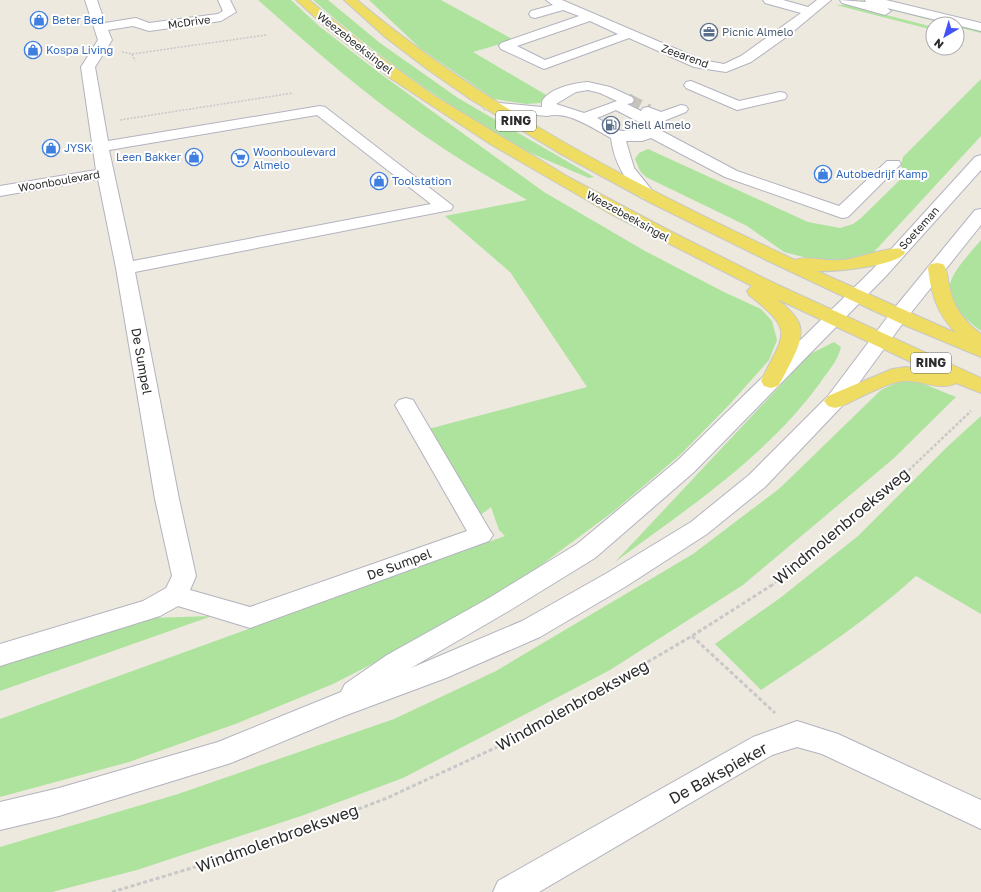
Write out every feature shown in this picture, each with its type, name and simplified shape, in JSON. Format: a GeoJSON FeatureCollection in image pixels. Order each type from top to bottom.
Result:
{"type":"FeatureCollection","features":[{"type":"Feature","properties":{"kind":"main road","name":"Weezebeeksingel"},"geometry":{"type":"LineString","coordinates":[[302,0],[324,20],[371,56],[454,116],[515,153],[616,210],[726,268],[832,319],[980,386]]}},
{"type":"Feature","properties":{"kind":"main road","name":"RING"},"geometry":{"type":"LineString","coordinates":[[350,0],[429,64],[490,106],[546,139],[647,194],[763,252],[899,316],[981,351]]}},
{"type":"Feature","properties":{"kind":"main road"},"geometry":{"type":"LineString","coordinates":[[763,252],[820,266],[839,267],[858,265],[896,253]]}},
{"type":"Feature","properties":{"kind":"main road"},"geometry":{"type":"LineString","coordinates":[[726,268],[776,308],[790,324],[792,335],[771,381]]}},
{"type":"Feature","properties":{"kind":"main road"},"geometry":{"type":"LineString","coordinates":[[937,268],[939,291],[942,302],[959,325],[981,343]]}},
{"type":"Feature","properties":{"kind":"main road"},"geometry":{"type":"LineString","coordinates":[[835,401],[892,376],[906,374],[930,376],[980,386]]}},
{"type":"Feature","properties":{"kind":"street","name":"Woonboulevard"},"geometry":{"type":"LineString","coordinates":[[0,191],[105,173],[88,67],[105,40],[91,0]]}},
{"type":"Feature","properties":{"kind":"street","name":"McDrive"},"geometry":{"type":"LineString","coordinates":[[101,27],[136,22],[139,25],[149,27],[221,17],[230,12],[224,0]]}},
{"type":"Feature","properties":{"kind":"street"},"geometry":{"type":"LineString","coordinates":[[769,0],[809,11]]}},
{"type":"Feature","properties":{"kind":"street","name":"Zeearend"},"geometry":{"type":"LineString","coordinates":[[557,3],[698,64],[726,68],[746,59],[784,32],[824,0]]}},
{"type":"Feature","properties":{"kind":"street"},"geometry":{"type":"LineString","coordinates":[[846,0],[925,21]]}},
{"type":"Feature","properties":{"kind":"street"},"geometry":{"type":"LineString","coordinates":[[871,0],[981,27]]}},
{"type":"Feature","properties":{"kind":"street"},"geometry":{"type":"LineString","coordinates":[[535,14],[557,3]]}},
{"type":"Feature","properties":{"kind":"street"},"geometry":{"type":"LineString","coordinates":[[589,17],[506,46],[544,65],[629,34]]}},
{"type":"Feature","properties":{"kind":"street"},"geometry":{"type":"LineString","coordinates":[[965,31],[981,35]]}},
{"type":"Feature","properties":{"kind":"street"},"geometry":{"type":"LineString","coordinates":[[705,90],[727,75],[726,68],[742,73]]}},
{"type":"Feature","properties":{"kind":"street"},"geometry":{"type":"LineString","coordinates":[[627,100],[605,88],[592,84],[583,85],[561,93],[549,101],[549,106],[556,110],[585,118],[618,136],[656,135],[731,174],[842,213],[893,164]]}},
{"type":"Feature","properties":{"kind":"street"},"geometry":{"type":"LineString","coordinates":[[691,85],[705,90],[737,106],[780,96]]}},
{"type":"Feature","properties":{"kind":"street"},"geometry":{"type":"LineString","coordinates":[[490,106],[547,112],[556,110]]}},
{"type":"Feature","properties":{"kind":"street"},"geometry":{"type":"LineString","coordinates":[[656,135],[654,114],[681,109]]}},
{"type":"Feature","properties":{"kind":"street"},"geometry":{"type":"LineString","coordinates":[[101,147],[320,110],[445,206],[125,268]]}},
{"type":"Feature","properties":{"kind":"street"},"geometry":{"type":"LineString","coordinates":[[585,118],[602,112],[634,129],[618,136]]}},
{"type":"Feature","properties":{"kind":"street"},"geometry":{"type":"LineString","coordinates":[[618,136],[621,157],[627,171],[647,194]]}},
{"type":"Feature","properties":{"kind":"street","name":"Soeteman"},"geometry":{"type":"LineString","coordinates":[[832,319],[856,296],[981,160]]}},
{"type":"Feature","properties":{"kind":"street","name":"De Sumpel"},"geometry":{"type":"LineString","coordinates":[[105,173],[125,268],[167,499],[184,576],[175,595],[250,618],[481,535],[406,405]]}},
{"type":"Feature","properties":{"kind":"street"},"geometry":{"type":"LineString","coordinates":[[0,816],[59,802],[221,754],[334,707],[437,670],[531,629],[616,580],[699,528],[757,481],[835,401],[899,316],[981,214]]}},
{"type":"Feature","properties":{"kind":"street"},"geometry":{"type":"LineString","coordinates":[[334,707],[396,663],[498,605],[586,551],[686,466],[832,319]]}},
{"type":"Feature","properties":{"kind":"street"},"geometry":{"type":"LineString","coordinates":[[0,655],[150,609],[175,595]]}},
{"type":"Feature","properties":{"kind":"street"},"geometry":{"type":"LineString","coordinates":[[797,734],[828,743],[981,815]]}},
{"type":"Feature","properties":{"kind":"street","name":"De Bakspieker"},"geometry":{"type":"LineString","coordinates":[[509,892],[763,746],[797,734]]}},
{"type":"Feature","properties":{"kind":"path"},"geometry":{"type":"LineString","coordinates":[[100,47],[132,54],[266,35]]}},
{"type":"Feature","properties":{"kind":"path"},"geometry":{"type":"LineString","coordinates":[[132,54],[135,61]]}},
{"type":"Feature","properties":{"kind":"path"},"geometry":{"type":"LineString","coordinates":[[97,124],[293,93]]}},
{"type":"Feature","properties":{"kind":"path","name":"Windmolenbroeksweg"},"geometry":{"type":"LineString","coordinates":[[112,892],[255,849],[387,798],[521,736],[692,636],[764,591],[889,489],[971,411]]}},
{"type":"Feature","properties":{"kind":"path"},"geometry":{"type":"LineString","coordinates":[[692,636],[797,734]]}},
{"type":"Feature","properties":{"kind":"green space"},"geometry":{"type":"Polygon","coordinates":[[[258,0],[291,0],[319,26],[378,72],[544,192],[645,251],[724,292],[761,309],[772,321],[777,340],[769,360],[729,405],[680,455],[614,511],[525,577],[415,642],[333,684],[238,723],[129,762],[0,797],[0,719],[505,536],[499,530],[491,507],[469,524],[417,432],[587,387],[510,272],[445,216],[527,200],[409,125],[341,72],[258,0]]]}},
{"type":"Feature","properties":{"kind":"green space"},"geometry":{"type":"Polygon","coordinates":[[[313,0],[328,0],[380,43],[458,98],[594,177],[589,178],[516,145],[455,109],[382,57],[313,0]]]}},
{"type":"Feature","properties":{"kind":"green space"},"geometry":{"type":"Polygon","coordinates":[[[369,0],[441,0],[514,40],[473,52],[548,96],[540,103],[526,104],[494,99],[421,49],[369,0]]]}},
{"type":"Feature","properties":{"kind":"green space"},"geometry":{"type":"Polygon","coordinates":[[[861,0],[927,16],[925,16],[925,19],[860,2],[861,0]]]}},
{"type":"Feature","properties":{"kind":"green space"},"geometry":{"type":"Polygon","coordinates":[[[836,5],[847,5],[925,25],[925,28],[836,5]]]}},
{"type":"Feature","properties":{"kind":"green space"},"geometry":{"type":"Polygon","coordinates":[[[965,25],[981,29],[981,33],[965,29],[965,25]]]}},
{"type":"Feature","properties":{"kind":"green space"},"geometry":{"type":"Polygon","coordinates":[[[981,79],[981,136],[873,253],[848,259],[819,261],[784,252],[747,226],[646,177],[640,171],[635,159],[639,153],[648,149],[808,222],[840,228],[853,224],[860,219],[906,174],[901,166],[903,157],[981,79]]]}},
{"type":"Feature","properties":{"kind":"green space"},"geometry":{"type":"Polygon","coordinates":[[[981,240],[981,331],[965,318],[955,306],[950,296],[950,286],[953,276],[981,240]]]}},
{"type":"Feature","properties":{"kind":"green space"},"geometry":{"type":"Polygon","coordinates":[[[834,342],[841,347],[835,361],[799,410],[775,435],[725,480],[615,562],[810,354],[834,342]]]}},
{"type":"Feature","properties":{"kind":"green space"},"geometry":{"type":"Polygon","coordinates":[[[914,380],[956,397],[893,459],[743,585],[610,670],[403,778],[304,815],[137,870],[52,892],[0,892],[0,847],[178,794],[394,719],[496,671],[693,554],[780,488],[881,390],[899,382],[914,380]]]}},
{"type":"Feature","properties":{"kind":"green space"},"geometry":{"type":"Polygon","coordinates":[[[981,416],[981,614],[916,576],[860,622],[761,690],[715,644],[780,598],[858,536],[946,448],[981,416]]]}},
{"type":"Feature","properties":{"kind":"green space"},"geometry":{"type":"Polygon","coordinates":[[[212,616],[0,691],[0,666],[150,618],[212,616]]]}},
{"type":"Feature","properties":{"kind":"tunnel"},"geometry":{"type":"LineString","coordinates":[[627,100],[648,111]]}},
{"type":"Feature","properties":{"kind":"place","name":"Beter Bed"},"geometry":{"type":"Point","coordinates":[39,20]}},
{"type":"Feature","properties":{"kind":"place","name":"Picnic Almelo"},"geometry":{"type":"Point","coordinates":[709,32]}},
{"type":"Feature","properties":{"kind":"place","name":"Kospa Living"},"geometry":{"type":"Point","coordinates":[33,50]}},
{"type":"Feature","properties":{"kind":"place","name":"Shell Almelo"},"geometry":{"type":"Point","coordinates":[611,125]}},
{"type":"Feature","properties":{"kind":"place","name":"JYSK"},"geometry":{"type":"Point","coordinates":[51,148]}},
{"type":"Feature","properties":{"kind":"place","name":"Leen Bakker"},"geometry":{"type":"Point","coordinates":[194,157]}},
{"type":"Feature","properties":{"kind":"place","name":"Woonboulevard Almelo"},"geometry":{"type":"Point","coordinates":[240,158]}},
{"type":"Feature","properties":{"kind":"place","name":"Autobedrijf Kamp"},"geometry":{"type":"Point","coordinates":[823,174]}},
{"type":"Feature","properties":{"kind":"place","name":"Toolstation"},"geometry":{"type":"Point","coordinates":[379,181]}}]}
